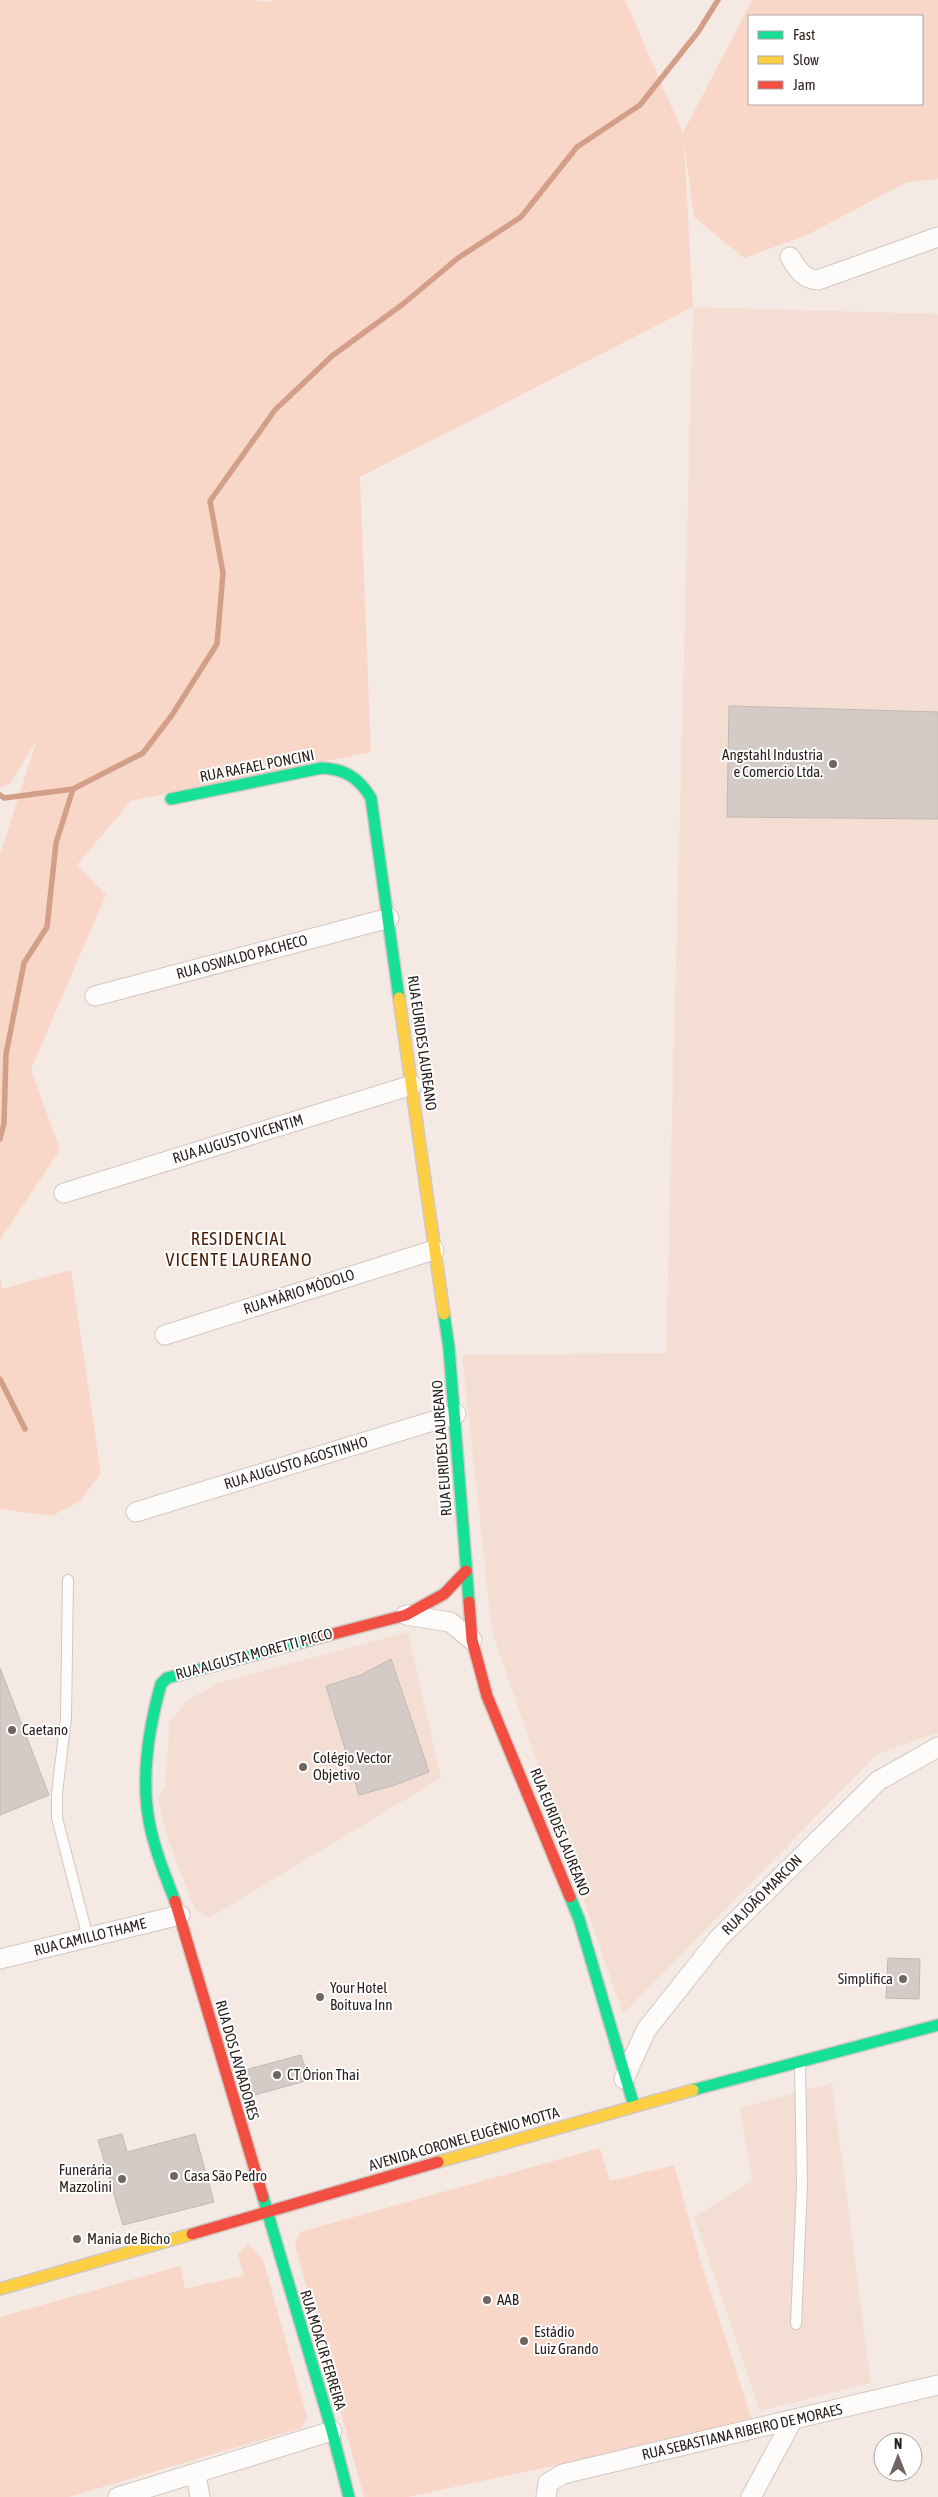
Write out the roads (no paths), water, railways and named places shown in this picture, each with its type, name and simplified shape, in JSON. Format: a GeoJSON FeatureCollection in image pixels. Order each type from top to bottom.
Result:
{"type":"FeatureCollection","features":[{"type":"Feature","properties":{"kind":"street"},"geometry":{"type":"LineString","coordinates":[[790,257],[800,274],[806,278],[818,280],[938,237]]}},
{"type":"Feature","properties":{"kind":"street","name":"RUA RAFAEL PONCINI"},"geometry":{"type":"LineString","coordinates":[[171,799],[313,768],[340,769],[349,774]]}},
{"type":"Feature","properties":{"kind":"street","name":"RUA EURIDES LAUREANO"},"geometry":{"type":"LineString","coordinates":[[349,774],[362,784],[371,798],[390,918],[434,1250],[449,1348],[456,1414],[472,1640],[487,1696],[579,1920],[624,2079],[634,2106]]}},
{"type":"Feature","properties":{"kind":"street","name":"RUA OSWALDO PACHECO"},"geometry":{"type":"LineString","coordinates":[[95,996],[390,918]]}},
{"type":"Feature","properties":{"kind":"street","name":"RUA AUGUSTO VICENTIM"},"geometry":{"type":"LineString","coordinates":[[64,1193],[412,1085]]}},
{"type":"Feature","properties":{"kind":"street","name":"RUA MÁRIO MÓDOLO"},"geometry":{"type":"LineString","coordinates":[[165,1335],[434,1250]]}},
{"type":"Feature","properties":{"kind":"street","name":"RUA AUGUSTO AGOSTINHO"},"geometry":{"type":"LineString","coordinates":[[136,1512],[456,1414]]}},
{"type":"Feature","properties":{"kind":"street","name":"RUA ALGUSTA MORETTI PICCO"},"geometry":{"type":"LineString","coordinates":[[180,1915],[155,1842],[146,1792],[158,1695],[164,1681],[170,1676],[406,1615],[444,1594],[466,1571]]}},
{"type":"Feature","properties":{"kind":"street","name":"RUA ALGUSTA MORETTI PICCO"},"geometry":{"type":"LineString","coordinates":[[406,1615],[450,1622],[472,1640]]}},
{"type":"Feature","properties":{"kind":"street","name":"RUA JOÃO MARCON"},"geometry":{"type":"LineString","coordinates":[[624,2079],[646,2030],[719,1938],[878,1780],[938,1747]]}},
{"type":"Feature","properties":{"kind":"street","name":"RUA CAMILLO THAME"},"geometry":{"type":"LineString","coordinates":[[0,1959],[180,1915]]}},
{"type":"Feature","properties":{"kind":"street","name":"RUA DOS LAVRADORES"},"geometry":{"type":"LineString","coordinates":[[180,1915],[266,2213]]}},
{"type":"Feature","properties":{"kind":"street","name":"AVENIDA CORONEL EUGÊNIO MOTTA"},"geometry":{"type":"LineString","coordinates":[[0,2289],[634,2106],[800,2060],[938,2025]]}},
{"type":"Feature","properties":{"kind":"street","name":"RUA MOACIR FERREIRA"},"geometry":{"type":"LineString","coordinates":[[266,2213],[332,2432],[348,2497]]}},
{"type":"Feature","properties":{"kind":"street","name":"RUA SEBASTIANA RIBEIRO DE MORAES"},"geometry":{"type":"LineString","coordinates":[[547,2490],[562,2474],[938,2385]]}},
{"type":"Feature","properties":{"kind":"street"},"geometry":{"type":"LineString","coordinates":[[751,2497],[792,2420]]}},
{"type":"Feature","properties":{"kind":"street"},"geometry":{"type":"LineString","coordinates":[[118,2497],[196,2475],[332,2432]]}},
{"type":"Feature","properties":{"kind":"street"},"geometry":{"type":"LineString","coordinates":[[196,2475],[200,2497]]}},
{"type":"Feature","properties":{"kind":"lane"},"geometry":{"type":"LineString","coordinates":[[68,1580],[66,1717],[57,1793],[57,1818],[88,1938]]}},
{"type":"Feature","properties":{"kind":"lane"},"geometry":{"type":"LineString","coordinates":[[796,2324],[802,2156],[800,2060]]}},
{"type":"Feature","properties":{"kind":"waterway"},"geometry":{"type":"LineString","coordinates":[[0,795],[4,798],[73,789],[143,753],[172,715],[217,644],[223,573],[210,501],[275,410],[332,356],[403,304],[458,258],[521,217],[577,147],[640,105],[698,32],[718,0]]}},
{"type":"Feature","properties":{"kind":"waterway"},"geometry":{"type":"LineString","coordinates":[[0,1139],[4,1123],[6,1054],[24,963],[47,927],[56,843],[73,789]]}},
{"type":"Feature","properties":{"kind":"waterway"},"geometry":{"type":"LineString","coordinates":[[0,1379],[25,1429]]}},
{"type":"Feature","properties":{"kind":"place","name":"Angstahl Industria e Comercio Ltda."},"geometry":{"type":"Point","coordinates":[833,764]}},
{"type":"Feature","properties":{"kind":"place","name":"Caetano"},"geometry":{"type":"Point","coordinates":[12,1730]}},
{"type":"Feature","properties":{"kind":"place","name":"Colégio Vector Objetivo"},"geometry":{"type":"Point","coordinates":[303,1767]}},
{"type":"Feature","properties":{"kind":"place","name":"Simplifica"},"geometry":{"type":"Point","coordinates":[903,1979]}},
{"type":"Feature","properties":{"kind":"place","name":"Your Hotel Boituva Inn"},"geometry":{"type":"Point","coordinates":[320,1997]}},
{"type":"Feature","properties":{"kind":"place","name":"CT Órion Thai"},"geometry":{"type":"Point","coordinates":[277,2075]}},
{"type":"Feature","properties":{"kind":"place","name":"Casa São Pedro"},"geometry":{"type":"Point","coordinates":[174,2176]}},
{"type":"Feature","properties":{"kind":"place","name":"Funerária Mazzolini"},"geometry":{"type":"Point","coordinates":[122,2179]}},
{"type":"Feature","properties":{"kind":"place","name":"Mania de Bicho"},"geometry":{"type":"Point","coordinates":[77,2239]}},
{"type":"Feature","properties":{"kind":"place","name":"AAB"},"geometry":{"type":"Point","coordinates":[487,2300]}},
{"type":"Feature","properties":{"kind":"place","name":"Estádio Luiz Grando"},"geometry":{"type":"Point","coordinates":[524,2341]}},
{"type":"Feature","properties":{"kind":"district","name":"RESIDENCIAL VICENTE LAUREANO"},"geometry":{"type":"Point","coordinates":[239,1249]}}]}
